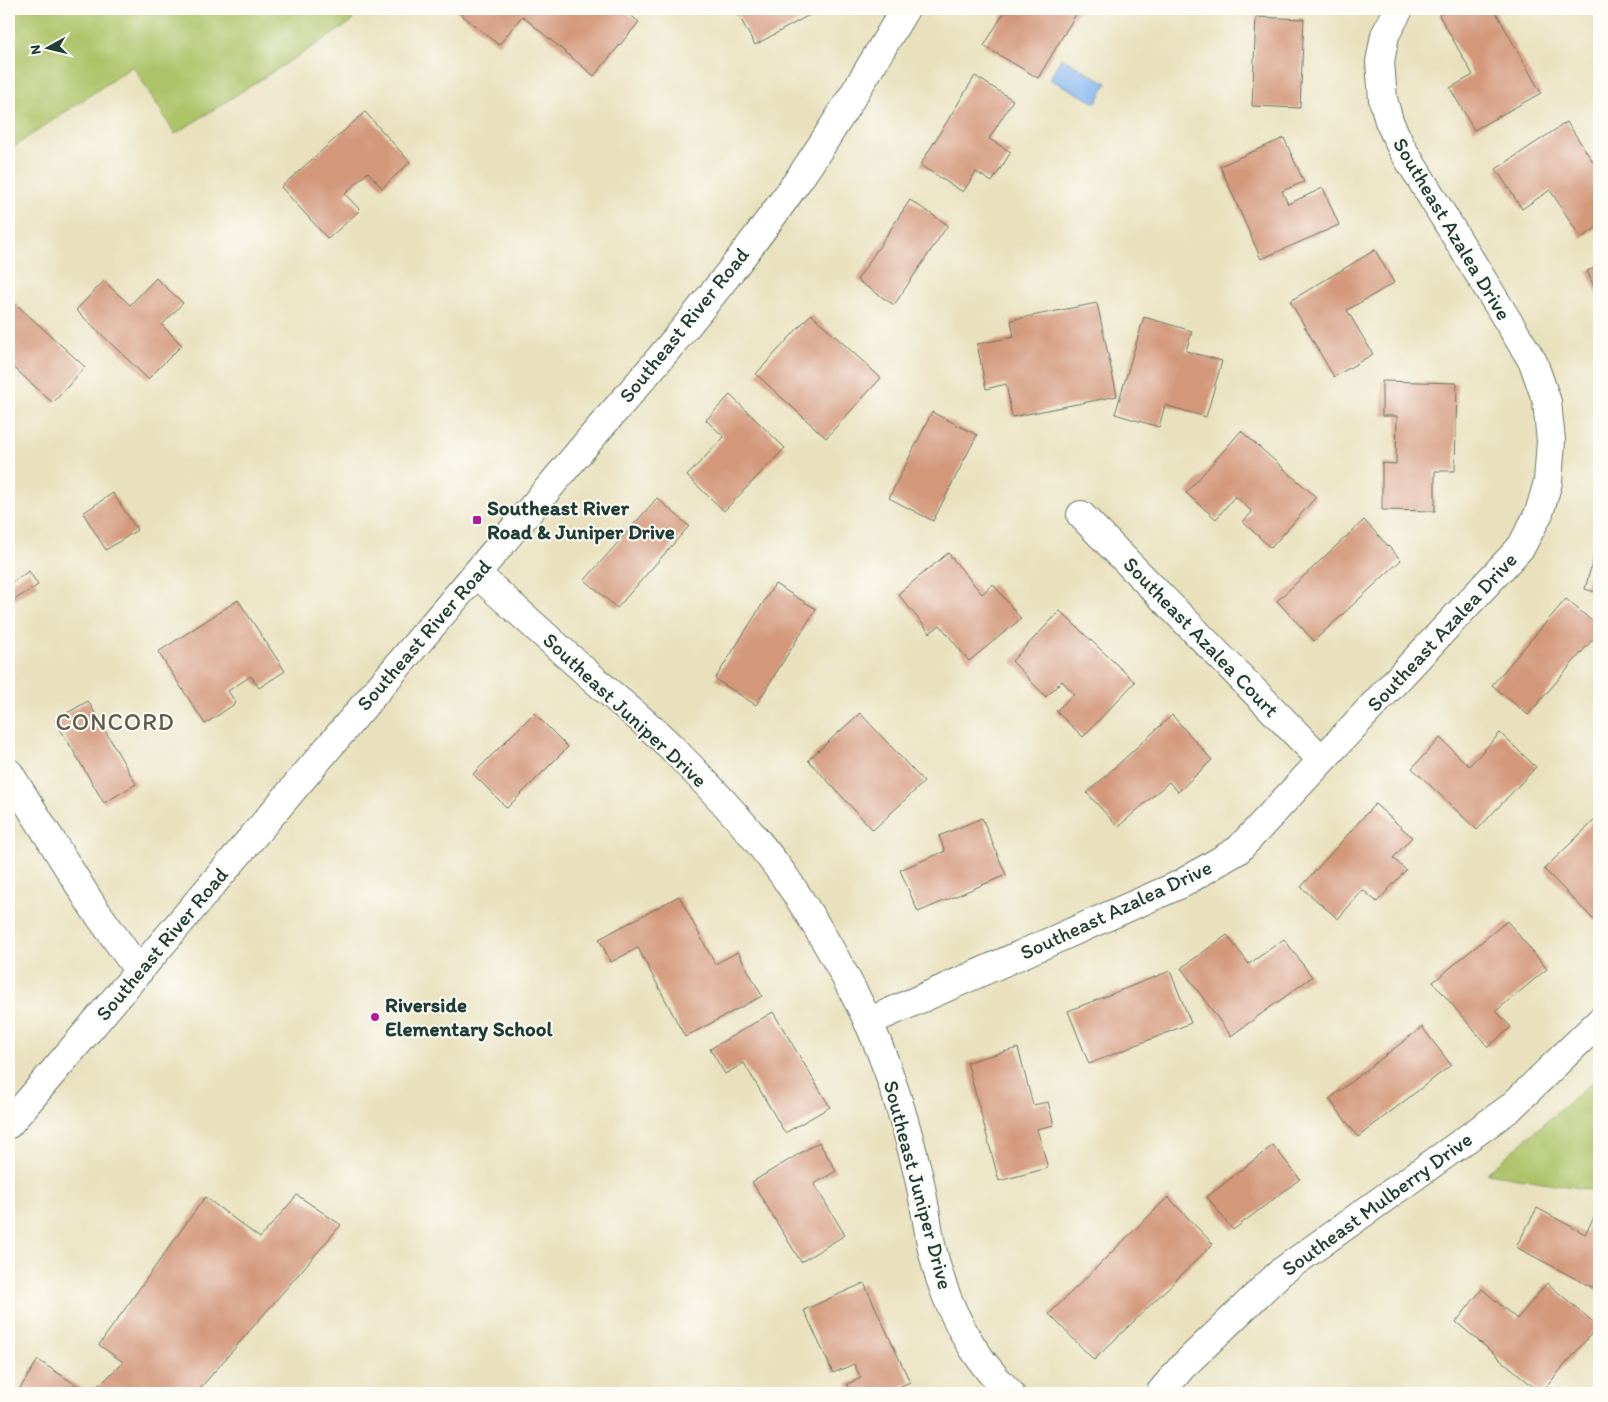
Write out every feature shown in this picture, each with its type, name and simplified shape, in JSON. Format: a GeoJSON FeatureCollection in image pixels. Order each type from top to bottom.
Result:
{"type":"FeatureCollection","features":[{"type":"Feature","properties":{"kind":"street","name":"Southeast River Road"},"geometry":{"type":"LineString","coordinates":[[9,1124],[598,429],[654,367],[738,261],[808,164],[843,112],[905,9]]}},
{"type":"Feature","properties":{"kind":"street","name":"Southeast Azalea Drive"},"geometry":{"type":"LineString","coordinates":[[868,1022],[1181,884],[1238,850],[1521,547],[1539,513],[1548,482],[1551,441],[1547,402],[1533,362],[1400,147],[1389,121],[1383,99],[1380,62],[1385,35],[1399,9]]}},
{"type":"Feature","properties":{"kind":"street","name":"Southeast Azalea Court"},"geometry":{"type":"LineString","coordinates":[[1081,515],[1322,760]]}},
{"type":"Feature","properties":{"kind":"street","name":"Southeast Juniper Drive"},"geometry":{"type":"LineString","coordinates":[[476,574],[674,750],[716,795],[780,871],[807,910],[829,947],[868,1022],[888,1072],[910,1141],[919,1178],[932,1251],[953,1312],[985,1366],[1010,1393]]}},
{"type":"Feature","properties":{"kind":"street"},"geometry":{"type":"LineString","coordinates":[[9,773],[93,907],[139,971]]}},
{"type":"Feature","properties":{"kind":"street","name":"Southeast Mulberry Drive"},"geometry":{"type":"LineString","coordinates":[[1160,1393],[1182,1367],[1281,1272],[1510,1108],[1599,1022]]}},
{"type":"Feature","properties":{"kind":"green space"},"geometry":{"type":"Polygon","coordinates":[[[9,9],[345,9],[353,21],[175,134],[133,66],[9,150],[9,9]]]}},
{"type":"Feature","properties":{"kind":"green space"},"geometry":{"type":"Polygon","coordinates":[[[1599,1076],[1599,1191],[1487,1173],[1599,1076]]]}},
{"type":"Feature","properties":{"kind":"water"},"geometry":{"type":"Polygon","coordinates":[[[1061,58],[1107,83],[1096,103],[1050,79],[1061,58]]]}},
{"type":"Feature","properties":{"kind":"building"},"geometry":{"type":"Polygon","coordinates":[[[454,9],[623,9],[639,22],[594,76],[522,16],[499,45],[454,9]]]}},
{"type":"Feature","properties":{"kind":"building"},"geometry":{"type":"Polygon","coordinates":[[[735,9],[820,9],[755,45],[735,9]]]}},
{"type":"Feature","properties":{"kind":"building"},"geometry":{"type":"Polygon","coordinates":[[[1006,9],[1079,9],[1038,78],[984,46],[1006,9]]]}},
{"type":"Feature","properties":{"kind":"building"},"geometry":{"type":"Polygon","coordinates":[[[1451,9],[1494,9],[1541,93],[1474,130],[1450,88],[1473,75],[1439,15],[1451,9]]]}},
{"type":"Feature","properties":{"kind":"building"},"geometry":{"type":"Polygon","coordinates":[[[1256,17],[1304,19],[1300,108],[1252,106],[1256,17]]]}},
{"type":"Feature","properties":{"kind":"building"},"geometry":{"type":"Polygon","coordinates":[[[975,76],[1013,100],[989,139],[1011,152],[992,182],[976,172],[963,192],[920,165],[975,76]]]}},
{"type":"Feature","properties":{"kind":"building"},"geometry":{"type":"Polygon","coordinates":[[[365,112],[410,162],[382,188],[368,172],[345,194],[360,210],[328,239],[281,187],[365,112]]]}},
{"type":"Feature","properties":{"kind":"building"},"geometry":{"type":"Polygon","coordinates":[[[1567,122],[1599,171],[1599,226],[1581,238],[1550,190],[1522,209],[1496,169],[1567,122]]]}},
{"type":"Feature","properties":{"kind":"building"},"geometry":{"type":"Polygon","coordinates":[[[1284,138],[1304,182],[1282,191],[1288,204],[1323,188],[1339,225],[1261,259],[1220,166],[1284,138]]]}},
{"type":"Feature","properties":{"kind":"building"},"geometry":{"type":"Polygon","coordinates":[[[910,200],[948,225],[894,305],[857,280],[910,200]]]}},
{"type":"Feature","properties":{"kind":"building"},"geometry":{"type":"Polygon","coordinates":[[[1375,250],[1394,283],[1347,310],[1373,354],[1334,377],[1290,301],[1375,250]]]}},
{"type":"Feature","properties":{"kind":"building"},"geometry":{"type":"Polygon","coordinates":[[[1599,266],[1599,297],[1587,271],[1599,266]]]}},
{"type":"Feature","properties":{"kind":"building"},"geometry":{"type":"Polygon","coordinates":[[[156,278],[183,303],[162,325],[182,345],[148,379],[76,310],[104,281],[130,305],[156,278]]]}},
{"type":"Feature","properties":{"kind":"building"},"geometry":{"type":"Polygon","coordinates":[[[1097,303],[1117,396],[1012,417],[1006,384],[986,389],[977,344],[1014,337],[1011,320],[1097,303]]]}},
{"type":"Feature","properties":{"kind":"building"},"geometry":{"type":"Polygon","coordinates":[[[16,304],[85,367],[53,403],[9,363],[9,311],[16,304]]]}},
{"type":"Feature","properties":{"kind":"building"},"geometry":{"type":"Polygon","coordinates":[[[811,314],[881,378],[826,438],[756,374],[811,314]]]}},
{"type":"Feature","properties":{"kind":"building"},"geometry":{"type":"Polygon","coordinates":[[[1144,317],[1192,331],[1186,351],[1222,361],[1206,417],[1165,405],[1159,427],[1115,414],[1144,317]]]}},
{"type":"Feature","properties":{"kind":"building"},"geometry":{"type":"Polygon","coordinates":[[[1382,381],[1457,383],[1455,471],[1435,471],[1435,511],[1382,510],[1382,463],[1396,464],[1397,416],[1382,416],[1382,381]]]}},
{"type":"Feature","properties":{"kind":"building"},"geometry":{"type":"Polygon","coordinates":[[[730,395],[785,448],[724,511],[687,476],[724,437],[706,420],[730,395]]]}},
{"type":"Feature","properties":{"kind":"building"},"geometry":{"type":"Polygon","coordinates":[[[932,412],[977,435],[933,521],[889,498],[932,412]]]}},
{"type":"Feature","properties":{"kind":"building"},"geometry":{"type":"Polygon","coordinates":[[[1241,431],[1316,497],[1271,548],[1243,522],[1252,512],[1235,496],[1216,519],[1186,493],[1241,431]]]}},
{"type":"Feature","properties":{"kind":"building"},"geometry":{"type":"Polygon","coordinates":[[[113,493],[137,530],[106,550],[83,513],[113,493]]]}},
{"type":"Feature","properties":{"kind":"building"},"geometry":{"type":"Polygon","coordinates":[[[657,498],[689,526],[617,608],[585,580],[657,498]]]}},
{"type":"Feature","properties":{"kind":"building"},"geometry":{"type":"Polygon","coordinates":[[[1364,520],[1401,560],[1314,641],[1277,601],[1364,520]]]}},
{"type":"Feature","properties":{"kind":"building"},"geometry":{"type":"Polygon","coordinates":[[[1597,545],[1599,546],[1599,593],[1585,589],[1597,545]]]}},
{"type":"Feature","properties":{"kind":"building"},"geometry":{"type":"Polygon","coordinates":[[[948,553],[982,594],[993,584],[1021,619],[969,661],[940,625],[930,633],[898,594],[948,553]]]}},
{"type":"Feature","properties":{"kind":"building"},"geometry":{"type":"Polygon","coordinates":[[[29,571],[38,585],[9,603],[9,584],[29,571]]]}},
{"type":"Feature","properties":{"kind":"building"},"geometry":{"type":"Polygon","coordinates":[[[775,584],[816,609],[756,705],[715,679],[775,584]]]}},
{"type":"Feature","properties":{"kind":"building"},"geometry":{"type":"Polygon","coordinates":[[[1566,599],[1599,627],[1599,632],[1528,715],[1492,685],[1566,599]]]}},
{"type":"Feature","properties":{"kind":"building"},"geometry":{"type":"Polygon","coordinates":[[[238,600],[285,671],[259,688],[251,676],[228,691],[236,703],[205,724],[158,652],[238,600]]]}},
{"type":"Feature","properties":{"kind":"building"},"geometry":{"type":"Polygon","coordinates":[[[1060,611],[1135,682],[1083,737],[1056,711],[1074,694],[1062,681],[1046,697],[1012,661],[1060,611]]]}},
{"type":"Feature","properties":{"kind":"building"},"geometry":{"type":"Polygon","coordinates":[[[88,701],[136,784],[104,803],[55,720],[88,701]]]}},
{"type":"Feature","properties":{"kind":"building"},"geometry":{"type":"Polygon","coordinates":[[[534,713],[568,747],[507,808],[473,774],[534,713]]]}},
{"type":"Feature","properties":{"kind":"building"},"geometry":{"type":"Polygon","coordinates":[[[860,713],[924,782],[873,830],[808,760],[860,713]]]}},
{"type":"Feature","properties":{"kind":"building"},"geometry":{"type":"Polygon","coordinates":[[[1172,715],[1212,760],[1178,792],[1169,782],[1118,827],[1087,793],[1172,715]]]}},
{"type":"Feature","properties":{"kind":"building"},"geometry":{"type":"Polygon","coordinates":[[[1500,733],[1536,767],[1477,830],[1412,768],[1440,738],[1469,766],[1500,733]]]}},
{"type":"Feature","properties":{"kind":"building"},"geometry":{"type":"Polygon","coordinates":[[[1375,804],[1412,837],[1393,858],[1406,870],[1377,902],[1363,890],[1338,919],[1301,887],[1375,804]]]}},
{"type":"Feature","properties":{"kind":"building"},"geometry":{"type":"Polygon","coordinates":[[[1599,816],[1599,917],[1595,921],[1544,869],[1599,816]]]}},
{"type":"Feature","properties":{"kind":"building"},"geometry":{"type":"Polygon","coordinates":[[[982,818],[1006,875],[918,912],[900,870],[945,851],[939,836],[982,818]]]}},
{"type":"Feature","properties":{"kind":"building"},"geometry":{"type":"Polygon","coordinates":[[[679,896],[715,964],[738,952],[762,996],[685,1037],[638,948],[611,962],[599,939],[679,896]]]}},
{"type":"Feature","properties":{"kind":"building"},"geometry":{"type":"Polygon","coordinates":[[[1507,921],[1547,969],[1496,1011],[1511,1027],[1488,1047],[1433,982],[1507,921]]]}},
{"type":"Feature","properties":{"kind":"building"},"geometry":{"type":"Polygon","coordinates":[[[1227,935],[1249,964],[1284,939],[1312,977],[1231,1036],[1181,968],[1227,935]]]}},
{"type":"Feature","properties":{"kind":"building"},"geometry":{"type":"Polygon","coordinates":[[[1170,971],[1191,1023],[1089,1064],[1068,1011],[1170,971]]]}},
{"type":"Feature","properties":{"kind":"building"},"geometry":{"type":"Polygon","coordinates":[[[773,1012],[830,1107],[785,1133],[744,1063],[725,1074],[710,1049],[773,1012]]]}},
{"type":"Feature","properties":{"kind":"building"},"geometry":{"type":"Polygon","coordinates":[[[1422,1027],[1451,1065],[1358,1137],[1329,1099],[1422,1027]]]}},
{"type":"Feature","properties":{"kind":"building"},"geometry":{"type":"Polygon","coordinates":[[[1018,1048],[1033,1105],[1048,1102],[1054,1125],[1037,1129],[1048,1168],[999,1181],[967,1062],[1018,1048]]]}},
{"type":"Feature","properties":{"kind":"building"},"geometry":{"type":"Polygon","coordinates":[[[819,1142],[836,1171],[814,1184],[845,1235],[801,1262],[752,1182],[819,1142]]]}},
{"type":"Feature","properties":{"kind":"building"},"geometry":{"type":"Polygon","coordinates":[[[1273,1145],[1300,1179],[1233,1230],[1207,1197],[1273,1145]]]}},
{"type":"Feature","properties":{"kind":"building"},"geometry":{"type":"Polygon","coordinates":[[[297,1195],[341,1225],[196,1393],[17,1393],[38,1360],[87,1392],[101,1384],[123,1362],[99,1345],[205,1197],[260,1238],[297,1195]]]}},
{"type":"Feature","properties":{"kind":"building"},"geometry":{"type":"Polygon","coordinates":[[[1168,1197],[1213,1244],[1094,1360],[1049,1314],[1168,1197]]]}},
{"type":"Feature","properties":{"kind":"building"},"geometry":{"type":"Polygon","coordinates":[[[1537,1208],[1585,1234],[1599,1208],[1599,1291],[1516,1247],[1537,1208]]]}},
{"type":"Feature","properties":{"kind":"building"},"geometry":{"type":"Polygon","coordinates":[[[864,1283],[910,1382],[886,1393],[851,1393],[847,1384],[861,1378],[854,1364],[833,1373],[804,1310],[864,1283]]]}},
{"type":"Feature","properties":{"kind":"building"},"geometry":{"type":"Polygon","coordinates":[[[1547,1283],[1598,1326],[1541,1393],[1456,1322],[1482,1289],[1517,1319],[1547,1283]]]}},
{"type":"Feature","properties":{"kind":"place","name":"Southeast River Road & Juniper Drive"},"geometry":{"type":"Point","coordinates":[477,520]}},
{"type":"Feature","properties":{"kind":"place","name":"Riverside Elementary School"},"geometry":{"type":"Point","coordinates":[375,1017]}},
{"type":"Feature","properties":{"kind":"district","name":"CONCORD"},"geometry":{"type":"Point","coordinates":[115,722]}}]}
